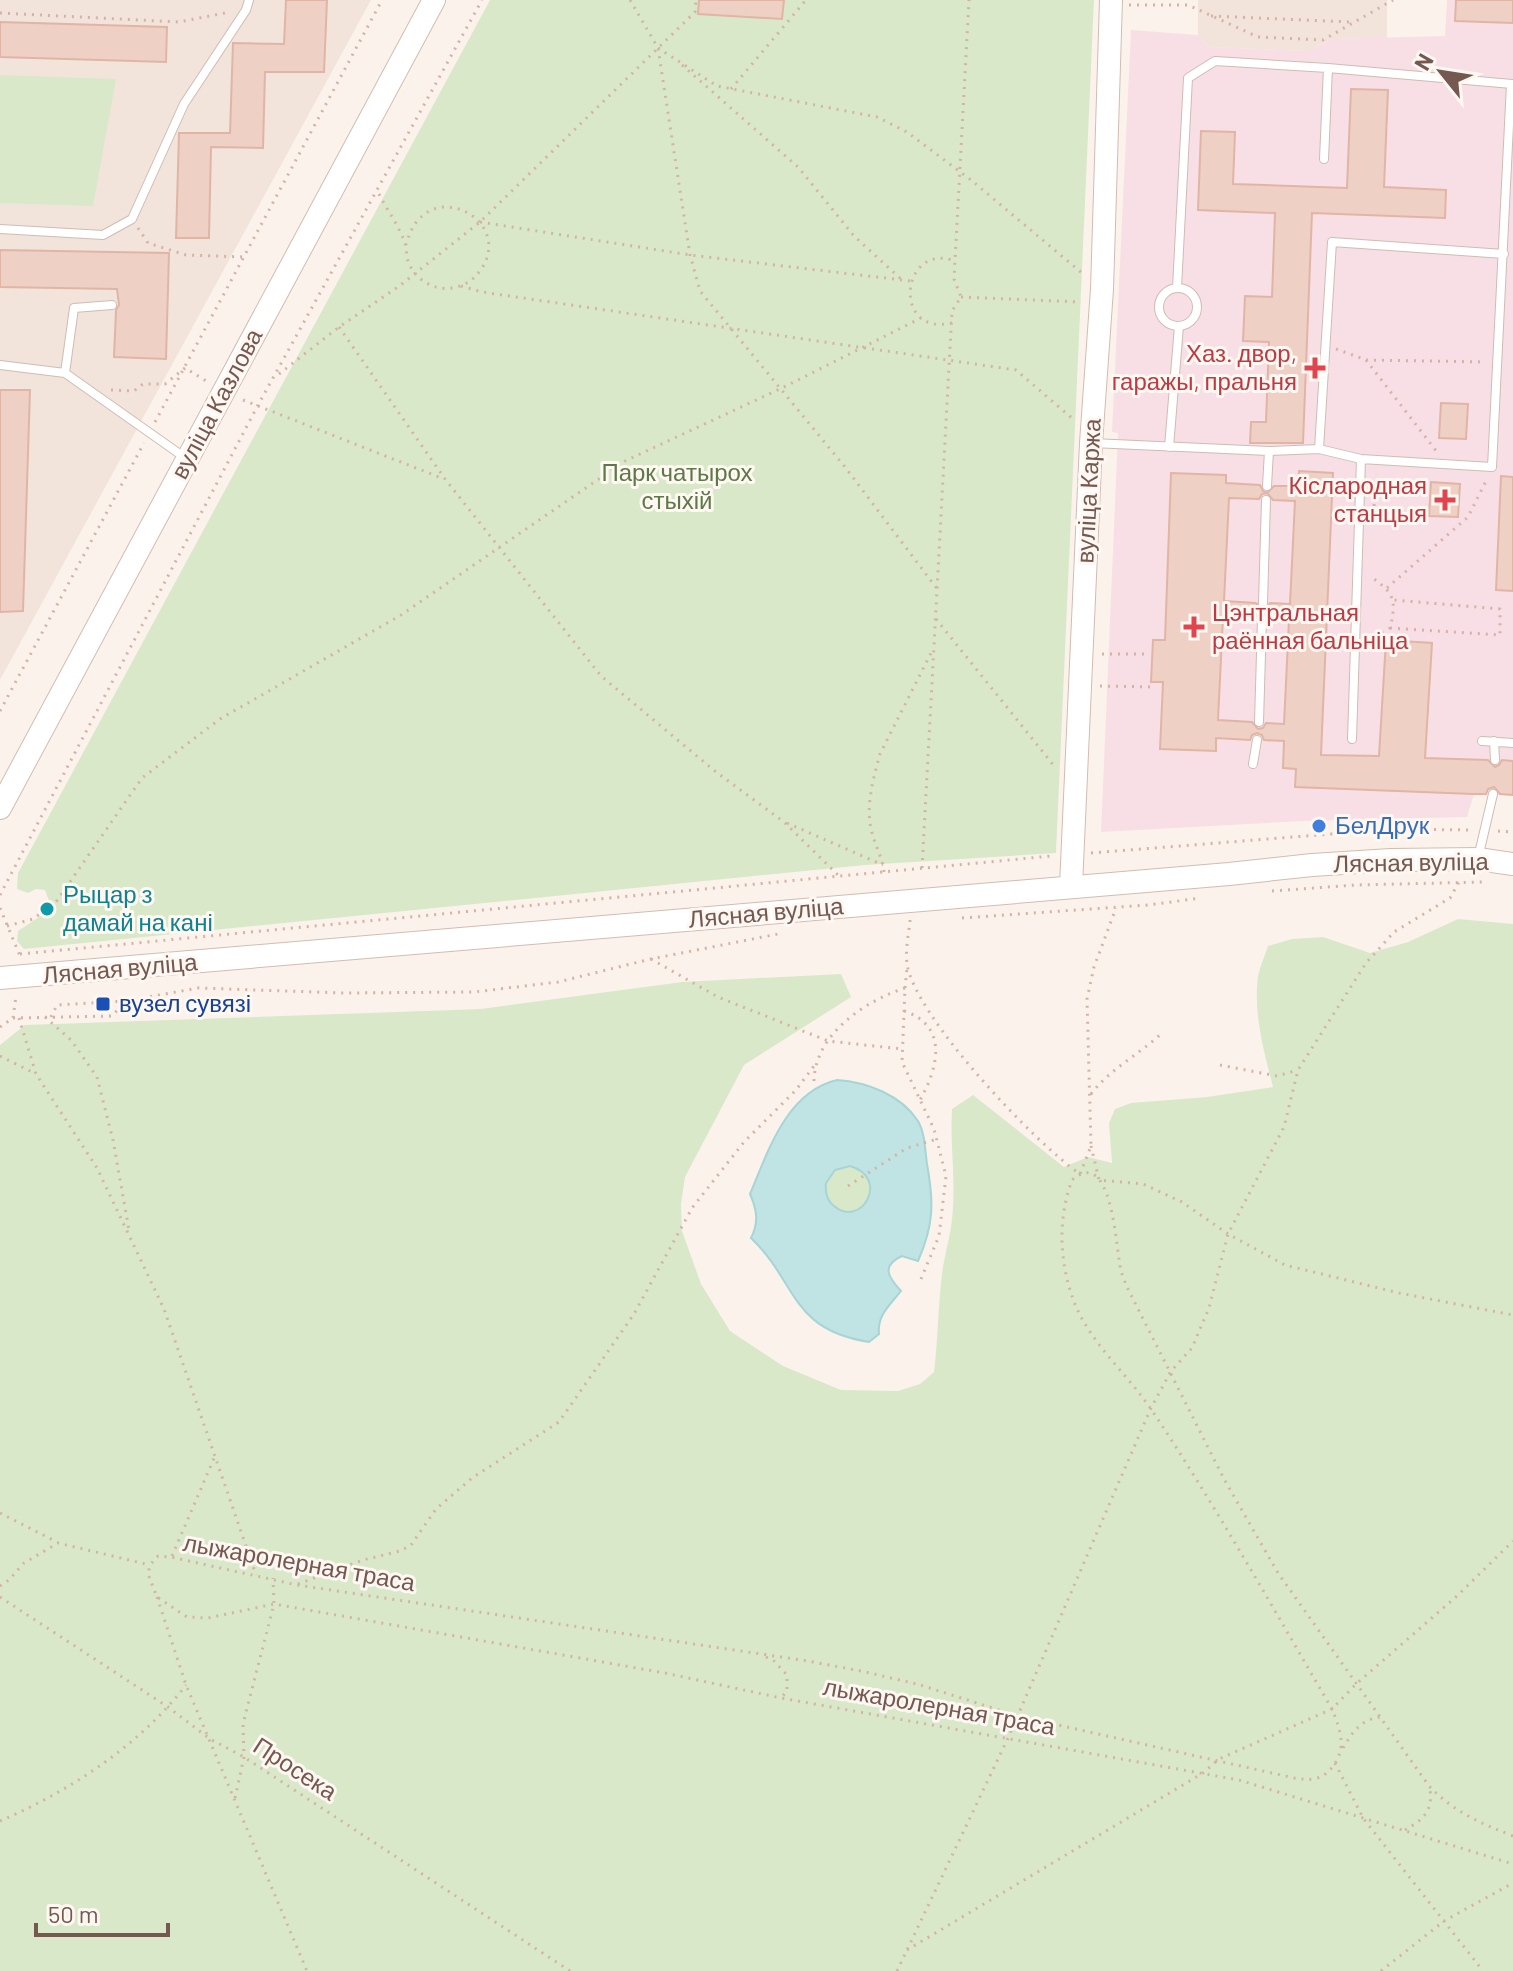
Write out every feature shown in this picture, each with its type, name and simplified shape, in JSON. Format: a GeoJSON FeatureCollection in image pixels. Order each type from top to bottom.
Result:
{"type":"FeatureCollection","features":[{"type":"Feature","properties":{"kind":"main road","name":"вуліца Казлова"},"geometry":{"type":"LineString","coordinates":[[0,808],[434,0]]}},
{"type":"Feature","properties":{"kind":"main road","name":"вуліца Каржа"},"geometry":{"type":"LineString","coordinates":[[1071,886],[1091,443],[1120,2]]}},
{"type":"Feature","properties":{"kind":"main road","name":"Лясная вуліца"},"geometry":{"type":"LineString","coordinates":[[9,978],[1312,865],[1478,859],[1513,864]]}},
{"type":"Feature","properties":{"kind":"lane"},"geometry":{"type":"LineString","coordinates":[[0,229],[103,235],[132,219],[184,104],[246,10],[249,0]]}},
{"type":"Feature","properties":{"kind":"lane"},"geometry":{"type":"LineString","coordinates":[[1091,443],[1269,451],[1319,449],[1361,459],[1492,467],[1504,254],[1508,231],[1512,84],[1215,61],[1188,78],[1177,288]]}},
{"type":"Feature","properties":{"kind":"lane"},"geometry":{"type":"LineString","coordinates":[[1324,159],[1328,68]]}},
{"type":"Feature","properties":{"kind":"lane"},"geometry":{"type":"LineString","coordinates":[[1319,449],[1332,242],[1504,254]]}},
{"type":"Feature","properties":{"kind":"lane"},"geometry":{"type":"LineString","coordinates":[[1177,288],[1193,294],[1197,305],[1190,321],[1179,326],[1167,322],[1160,311],[1161,298],[1177,288]]}},
{"type":"Feature","properties":{"kind":"lane"},"geometry":{"type":"LineString","coordinates":[[65,373],[74,308],[112,305]]}},
{"type":"Feature","properties":{"kind":"lane"},"geometry":{"type":"LineString","coordinates":[[1169,447],[1179,326]]}},
{"type":"Feature","properties":{"kind":"lane"},"geometry":{"type":"LineString","coordinates":[[0,365],[65,373],[188,459]]}},
{"type":"Feature","properties":{"kind":"lane"},"geometry":{"type":"LineString","coordinates":[[1267,486],[1269,451]]}},
{"type":"Feature","properties":{"kind":"lane"},"geometry":{"type":"LineString","coordinates":[[1352,739],[1361,459]]}},
{"type":"Feature","properties":{"kind":"lane"},"geometry":{"type":"LineString","coordinates":[[1263,603],[1266,500]]}},
{"type":"Feature","properties":{"kind":"lane"},"geometry":{"type":"LineString","coordinates":[[1259,722],[1262,619]]}},
{"type":"Feature","properties":{"kind":"lane"},"geometry":{"type":"LineString","coordinates":[[1253,764],[1257,740]]}},
{"type":"Feature","properties":{"kind":"lane"},"geometry":{"type":"LineString","coordinates":[[1482,741],[1513,743]]}},
{"type":"Feature","properties":{"kind":"lane"},"geometry":{"type":"LineString","coordinates":[[1494,741],[1495,760]]}},
{"type":"Feature","properties":{"kind":"lane"},"geometry":{"type":"LineString","coordinates":[[1478,859],[1493,794]]}},
{"type":"Feature","properties":{"kind":"path"},"geometry":{"type":"LineString","coordinates":[[0,711],[382,0]]}},
{"type":"Feature","properties":{"kind":"path"},"geometry":{"type":"LineString","coordinates":[[0,895],[257,407],[482,0]]}},
{"type":"Feature","properties":{"kind":"path"},"geometry":{"type":"LineString","coordinates":[[630,0],[658,48],[690,255],[700,291],[782,388],[938,590]]}},
{"type":"Feature","properties":{"kind":"path"},"geometry":{"type":"LineString","coordinates":[[277,375],[415,274],[480,222],[695,12],[696,0]]}},
{"type":"Feature","properties":{"kind":"path"},"geometry":{"type":"LineString","coordinates":[[731,89],[806,0]]}},
{"type":"Feature","properties":{"kind":"path"},"geometry":{"type":"LineString","coordinates":[[961,297],[954,279],[969,0]]}},
{"type":"Feature","properties":{"kind":"path"},"geometry":{"type":"LineString","coordinates":[[1120,2],[1188,2],[1207,15],[1258,37],[1323,40],[1393,0]]}},
{"type":"Feature","properties":{"kind":"path"},"geometry":{"type":"LineString","coordinates":[[0,13],[179,22],[246,10]]}},
{"type":"Feature","properties":{"kind":"path"},"geometry":{"type":"LineString","coordinates":[[1207,15],[1354,23]]}},
{"type":"Feature","properties":{"kind":"path"},"geometry":{"type":"LineString","coordinates":[[658,48],[717,86],[877,117],[907,132],[960,171],[1084,274]]}},
{"type":"Feature","properties":{"kind":"path"},"geometry":{"type":"LineString","coordinates":[[677,60],[715,97],[798,167],[854,236],[902,280]]}},
{"type":"Feature","properties":{"kind":"path"},"geometry":{"type":"LineString","coordinates":[[378,192],[406,245]]}},
{"type":"Feature","properties":{"kind":"path"},"geometry":{"type":"LineString","coordinates":[[451,206],[466,211],[480,222],[487,236],[488,250],[484,265],[475,278],[461,286],[445,289],[428,284],[415,274],[408,261],[406,245],[409,230],[419,217],[433,208],[451,206]]}},
{"type":"Feature","properties":{"kind":"path"},"geometry":{"type":"LineString","coordinates":[[132,219],[148,243],[186,255],[244,257]]}},
{"type":"Feature","properties":{"kind":"path"},"geometry":{"type":"LineString","coordinates":[[480,222],[690,255],[911,281]]}},
{"type":"Feature","properties":{"kind":"path"},"geometry":{"type":"LineString","coordinates":[[952,323],[941,326],[921,318],[910,300],[911,281],[918,269],[938,259],[955,261]]}},
{"type":"Feature","properties":{"kind":"path"},"geometry":{"type":"LineString","coordinates":[[461,286],[482,292],[1016,370],[1075,420],[1076,406]]}},
{"type":"Feature","properties":{"kind":"path"},"geometry":{"type":"LineString","coordinates":[[961,297],[1082,302]]}},
{"type":"Feature","properties":{"kind":"path"},"geometry":{"type":"LineString","coordinates":[[922,868],[952,311],[961,297]]}},
{"type":"Feature","properties":{"kind":"path"},"geometry":{"type":"LineString","coordinates":[[7,926],[33,919],[56,902],[142,778],[220,719],[401,615],[497,546],[625,461],[782,388],[921,318]]}},
{"type":"Feature","properties":{"kind":"path"},"geometry":{"type":"LineString","coordinates":[[339,327],[445,479],[601,676],[716,772],[784,822],[839,876]]}},
{"type":"Feature","properties":{"kind":"path"},"geometry":{"type":"LineString","coordinates":[[1326,346],[1366,360],[1498,363]]}},
{"type":"Feature","properties":{"kind":"path"},"geometry":{"type":"LineString","coordinates":[[1366,360],[1447,464]]}},
{"type":"Feature","properties":{"kind":"path"},"geometry":{"type":"LineString","coordinates":[[185,368],[257,407],[445,479]]}},
{"type":"Feature","properties":{"kind":"path"},"geometry":{"type":"LineString","coordinates":[[107,390],[134,391],[143,384],[165,384],[185,368]]}},
{"type":"Feature","properties":{"kind":"path"},"geometry":{"type":"LineString","coordinates":[[1373,517],[1378,460]]}},
{"type":"Feature","properties":{"kind":"path"},"geometry":{"type":"LineString","coordinates":[[1387,588],[1468,517],[1492,467]]}},
{"type":"Feature","properties":{"kind":"path"},"geometry":{"type":"LineString","coordinates":[[1368,575],[1387,588],[1394,600],[1390,628]]}},
{"type":"Feature","properties":{"kind":"path"},"geometry":{"type":"LineString","coordinates":[[1367,639],[1390,628],[1500,635],[1500,609],[1394,600]]}},
{"type":"Feature","properties":{"kind":"path"},"geometry":{"type":"LineString","coordinates":[[936,619],[1059,771],[1060,755]]}},
{"type":"Feature","properties":{"kind":"path"},"geometry":{"type":"LineString","coordinates":[[884,872],[870,822],[876,769],[880,754],[935,645]]}},
{"type":"Feature","properties":{"kind":"path"},"geometry":{"type":"LineString","coordinates":[[1098,654],[1146,654]]}},
{"type":"Feature","properties":{"kind":"path"},"geometry":{"type":"LineString","coordinates":[[1097,686],[1155,687]]}},
{"type":"Feature","properties":{"kind":"path"},"geometry":{"type":"LineString","coordinates":[[784,822],[883,865]]}},
{"type":"Feature","properties":{"kind":"path"},"geometry":{"type":"LineString","coordinates":[[1094,853],[1394,829],[1513,832]]}},
{"type":"Feature","properties":{"kind":"path"},"geometry":{"type":"LineString","coordinates":[[0,908],[20,954],[1058,855]]}},
{"type":"Feature","properties":{"kind":"path"},"geometry":{"type":"LineString","coordinates":[[897,1971],[1018,1716],[1151,1408],[1171,1371],[1192,1348],[1209,1308],[1228,1234],[1284,1127],[1298,1070],[1366,963],[1394,932],[1450,898],[1459,882]]}},
{"type":"Feature","properties":{"kind":"path"},"geometry":{"type":"LineString","coordinates":[[1262,892],[1489,882]]}},
{"type":"Feature","properties":{"kind":"path"},"geometry":{"type":"LineString","coordinates":[[952,919],[1203,898]]}},
{"type":"Feature","properties":{"kind":"path"},"geometry":{"type":"LineString","coordinates":[[1116,907],[1094,967],[1087,999],[1091,1146],[1099,1180],[1111,1208],[1120,1266],[1128,1289],[1224,1479],[1278,1573],[1356,1684],[1429,1786],[1453,1809],[1471,1820],[1513,1836]]}},
{"type":"Feature","properties":{"kind":"path"},"geometry":{"type":"LineString","coordinates":[[910,920],[902,1062],[937,1139],[946,1176],[943,1216],[932,1259],[921,1279]]}},
{"type":"Feature","properties":{"kind":"path"},"geometry":{"type":"LineString","coordinates":[[51,1017],[57,1005],[126,1001],[198,988],[344,993],[474,992],[558,982],[651,959],[786,933]]}},
{"type":"Feature","properties":{"kind":"path"},"geometry":{"type":"LineString","coordinates":[[651,959],[718,997],[828,1041],[902,1049]]}},
{"type":"Feature","properties":{"kind":"path"},"geometry":{"type":"LineString","coordinates":[[907,964],[922,1000],[979,1077],[1019,1122],[1080,1174],[1099,1180],[1143,1184],[1182,1202],[1228,1234],[1285,1265],[1399,1293],[1513,1315]]}},
{"type":"Feature","properties":{"kind":"path"},"geometry":{"type":"LineString","coordinates":[[297,1585],[411,1545],[436,1509],[472,1478],[559,1422],[634,1314],[692,1208],[744,1142],[796,1090],[828,1041],[867,1004],[905,988]]}},
{"type":"Feature","properties":{"kind":"path"},"geometry":{"type":"LineString","coordinates":[[13,1018],[112,1016],[126,1001]]}},
{"type":"Feature","properties":{"kind":"path"},"geometry":{"type":"LineString","coordinates":[[904,1011],[923,1022],[935,1042],[937,1060],[920,1100]]}},
{"type":"Feature","properties":{"kind":"path"},"geometry":{"type":"LineString","coordinates":[[45,1017],[71,1040],[97,1077],[113,1140],[130,1234]]}},
{"type":"Feature","properties":{"kind":"path"},"geometry":{"type":"LineString","coordinates":[[19,1018],[36,1074],[97,1168],[164,1309],[256,1575]]}},
{"type":"Feature","properties":{"kind":"path"},"geometry":{"type":"LineString","coordinates":[[1091,1094],[1114,1070],[1161,1034]]}},
{"type":"Feature","properties":{"kind":"path"},"geometry":{"type":"LineString","coordinates":[[0,1056],[36,1074]]}},
{"type":"Feature","properties":{"kind":"path"},"geometry":{"type":"LineString","coordinates":[[814,1081],[817,1062]]}},
{"type":"Feature","properties":{"kind":"path"},"geometry":{"type":"LineString","coordinates":[[1220,1065],[1277,1076],[1298,1070]]}},
{"type":"Feature","properties":{"kind":"path"},"geometry":{"type":"LineString","coordinates":[[848,1186],[907,1148],[937,1139]]}},
{"type":"Feature","properties":{"kind":"path"},"geometry":{"type":"LineString","coordinates":[[1091,1146],[1080,1174],[1072,1180],[1062,1213],[1063,1260],[1084,1323],[1151,1408],[1190,1468],[1332,1709],[1339,1730],[1341,1751]]}},
{"type":"Feature","properties":{"kind":"path"},"geometry":{"type":"LineString","coordinates":[[171,1557],[215,1456]]}},
{"type":"Feature","properties":{"kind":"path"},"geometry":{"type":"LineString","coordinates":[[0,1513],[58,1543],[150,1565]]}},
{"type":"Feature","properties":{"kind":"path"},"geometry":{"type":"LineString","coordinates":[[906,1951],[1203,1773],[1219,1759],[1332,1709],[1513,1541]]}},
{"type":"Feature","properties":{"kind":"path"},"geometry":{"type":"LineString","coordinates":[[0,1586],[24,1563],[58,1543]]}},
{"type":"Feature","properties":{"kind":"path","name":"лыжаролерная траса"},"geometry":{"type":"LineString","coordinates":[[1335,1762],[1320,1777],[1311,1780],[1018,1716],[917,1684],[808,1661],[297,1585],[171,1557],[158,1556],[150,1565],[148,1574],[157,1597],[187,1617],[208,1618],[274,1604],[1203,1773],[1239,1780],[1513,1864]]}},
{"type":"Feature","properties":{"kind":"path"},"geometry":{"type":"LineString","coordinates":[[235,1801],[244,1757],[243,1724],[274,1604],[273,1578]]}},
{"type":"Feature","properties":{"kind":"path","name":"Просека"},"geometry":{"type":"LineString","coordinates":[[0,1597],[168,1707],[210,1739],[244,1757],[570,1971]]}},
{"type":"Feature","properties":{"kind":"path"},"geometry":{"type":"LineString","coordinates":[[157,1597],[186,1685],[307,1971]]}},
{"type":"Feature","properties":{"kind":"path"},"geometry":{"type":"LineString","coordinates":[[763,1655],[774,1661],[787,1675],[787,1691],[781,1698]]}},
{"type":"Feature","properties":{"kind":"path"},"geometry":{"type":"LineString","coordinates":[[0,1821],[24,1811],[89,1773],[168,1707],[186,1685]]}},
{"type":"Feature","properties":{"kind":"path"},"geometry":{"type":"LineString","coordinates":[[1380,1717],[1367,1719],[1357,1727],[1335,1762],[1363,1818],[1483,1971]]}},
{"type":"Feature","properties":{"kind":"path"},"geometry":{"type":"LineString","coordinates":[[1403,1830],[1418,1822],[1428,1811],[1431,1800],[1429,1786]]}},
{"type":"Feature","properties":{"kind":"path"},"geometry":{"type":"LineString","coordinates":[[1381,1971],[1444,1921],[1513,1883]]}},
{"type":"Feature","properties":{"kind":"shaded area"},"geometry":{"type":"Polygon","coordinates":[[[0,0],[371,0],[0,680],[0,0]]]}},
{"type":"Feature","properties":{"kind":"shaded area"},"geometry":{"type":"Polygon","coordinates":[[[1198,0],[1387,0],[1387,38],[1332,39],[1309,51],[1209,47],[1198,35],[1198,0]]]}},
{"type":"Feature","properties":{"kind":"shaded area","name":"Хаз. двор, гаражы, пральня"},"geometry":{"type":"Polygon","coordinates":[[[1447,0],[1513,0],[1513,795],[1474,794],[1467,817],[1303,821],[1101,832],[1118,433],[1112,432],[1131,30],[1198,35],[1209,47],[1309,51],[1332,39],[1445,36],[1447,0]]]}},
{"type":"Feature","properties":{"kind":"green space","name":"Парк чатырох стыхій"},"geometry":{"type":"Polygon","coordinates":[[[490,0],[1094,0],[1056,853],[865,865],[24,949],[17,941],[18,931],[45,913],[49,901],[45,890],[36,889],[28,893],[17,889],[18,873],[490,0]]]}},
{"type":"Feature","properties":{"kind":"green space"},"geometry":{"type":"Polygon","coordinates":[[[0,75],[116,79],[93,206],[0,203],[0,75]]]}},
{"type":"Feature","properties":{"kind":"green space"},"geometry":{"type":"Polygon","coordinates":[[[1458,919],[1513,924],[1513,1971],[0,1971],[0,1045],[25,1025],[481,1009],[682,982],[841,974],[851,997],[744,1065],[685,1177],[681,1204],[682,1231],[701,1284],[730,1331],[783,1366],[841,1390],[898,1391],[920,1384],[934,1372],[942,1274],[953,1207],[952,1109],[973,1095],[1064,1167],[1088,1157],[1112,1163],[1109,1123],[1115,1109],[1131,1103],[1207,1097],[1273,1087],[1257,1004],[1258,976],[1268,946],[1292,939],[1323,937],[1370,953],[1408,942],[1458,919]]]}},
{"type":"Feature","properties":{"kind":"green space"},"geometry":{"type":"Polygon","coordinates":[[[848,1166],[864,1173],[871,1189],[864,1205],[848,1212],[832,1205],[825,1189],[832,1173],[848,1166]]]}},
{"type":"Feature","properties":{"kind":"water"},"geometry":{"type":"Polygon","coordinates":[[[837,1080],[860,1084],[893,1097],[918,1121],[923,1136],[931,1202],[930,1225],[918,1261],[902,1256],[891,1264],[890,1277],[901,1291],[882,1316],[879,1334],[869,1342],[823,1327],[809,1315],[751,1238],[756,1216],[750,1194],[764,1160],[792,1110],[819,1087],[837,1080]],[[850,1166],[835,1170],[826,1183],[831,1204],[844,1211],[862,1207],[870,1190],[869,1181],[862,1172],[850,1166]]]}},
{"type":"Feature","properties":{"kind":"building"},"geometry":{"type":"Polygon","coordinates":[[[286,0],[327,0],[324,72],[265,72],[263,148],[211,147],[209,238],[176,238],[179,133],[230,133],[233,43],[284,44],[286,0]]]}},
{"type":"Feature","properties":{"kind":"building"},"geometry":{"type":"Polygon","coordinates":[[[699,0],[784,0],[782,19],[698,14],[699,0]]]}},
{"type":"Feature","properties":{"kind":"building"},"geometry":{"type":"Polygon","coordinates":[[[1456,0],[1513,0],[1513,23],[1455,21],[1456,0]]]}},
{"type":"Feature","properties":{"kind":"building"},"geometry":{"type":"Polygon","coordinates":[[[0,22],[167,27],[166,62],[0,57],[0,22]]]}},
{"type":"Feature","properties":{"kind":"building"},"geometry":{"type":"Polygon","coordinates":[[[1351,89],[1388,90],[1384,187],[1446,190],[1445,218],[1312,213],[1303,443],[1250,443],[1251,422],[1266,422],[1269,342],[1243,341],[1245,296],[1272,297],[1275,213],[1198,210],[1201,131],[1235,132],[1233,184],[1347,188],[1351,89]]]}},
{"type":"Feature","properties":{"kind":"building"},"geometry":{"type":"Polygon","coordinates":[[[0,250],[169,253],[166,359],[114,357],[116,310],[119,305],[117,289],[0,287],[0,250]]]}},
{"type":"Feature","properties":{"kind":"building"},"geometry":{"type":"Polygon","coordinates":[[[0,390],[30,390],[23,611],[0,612],[0,390]]]}},
{"type":"Feature","properties":{"kind":"building"},"geometry":{"type":"Polygon","coordinates":[[[1441,403],[1468,404],[1466,439],[1439,438],[1441,403]]]}},
{"type":"Feature","properties":{"kind":"building","name":"Цэнтральная раённая бальніца"},"geometry":{"type":"Polygon","coordinates":[[[1299,471],[1333,473],[1321,755],[1379,756],[1386,640],[1432,643],[1425,758],[1488,760],[1495,767],[1502,760],[1513,761],[1513,795],[1500,794],[1494,787],[1488,789],[1486,794],[1473,794],[1295,787],[1296,769],[1283,768],[1284,741],[1264,740],[1257,733],[1250,740],[1216,738],[1216,751],[1160,749],[1163,682],[1151,682],[1153,640],[1165,640],[1171,473],[1226,475],[1226,483],[1260,485],[1267,493],[1274,486],[1298,486],[1299,471]],[[1267,493],[1259,499],[1229,498],[1224,601],[1256,603],[1262,610],[1267,609],[1270,603],[1290,604],[1295,501],[1273,500],[1267,493]],[[1263,612],[1258,613],[1255,619],[1223,617],[1218,720],[1252,722],[1258,729],[1266,723],[1284,724],[1289,620],[1269,619],[1263,612]]]}},
{"type":"Feature","properties":{"kind":"building"},"geometry":{"type":"Polygon","coordinates":[[[1501,476],[1513,477],[1513,591],[1496,590],[1501,476]]]}},
{"type":"Feature","properties":{"kind":"building","name":"Кіслародная станцыя"},"geometry":{"type":"Polygon","coordinates":[[[1431,482],[1460,484],[1458,517],[1429,516],[1431,482]]]}},
{"type":"Feature","properties":{"kind":"place","name":"Хаз. двор, гаражы, пральня"},"geometry":{"type":"Point","coordinates":[1315,368]}},
{"type":"Feature","properties":{"kind":"place","name":"Кіслародная станцыя"},"geometry":{"type":"Point","coordinates":[1445,500]}},
{"type":"Feature","properties":{"kind":"place","name":"Цэнтральная раённая бальніца"},"geometry":{"type":"Point","coordinates":[1194,627]}},
{"type":"Feature","properties":{"kind":"place","name":"БелДрук"},"geometry":{"type":"Point","coordinates":[1319,826]}},
{"type":"Feature","properties":{"kind":"place","name":"Рыцар з дамай на кані"},"geometry":{"type":"Point","coordinates":[47,909]}},
{"type":"Feature","properties":{"kind":"place","name":"вузел сувязі"},"geometry":{"type":"Point","coordinates":[103,1004]}}]}
